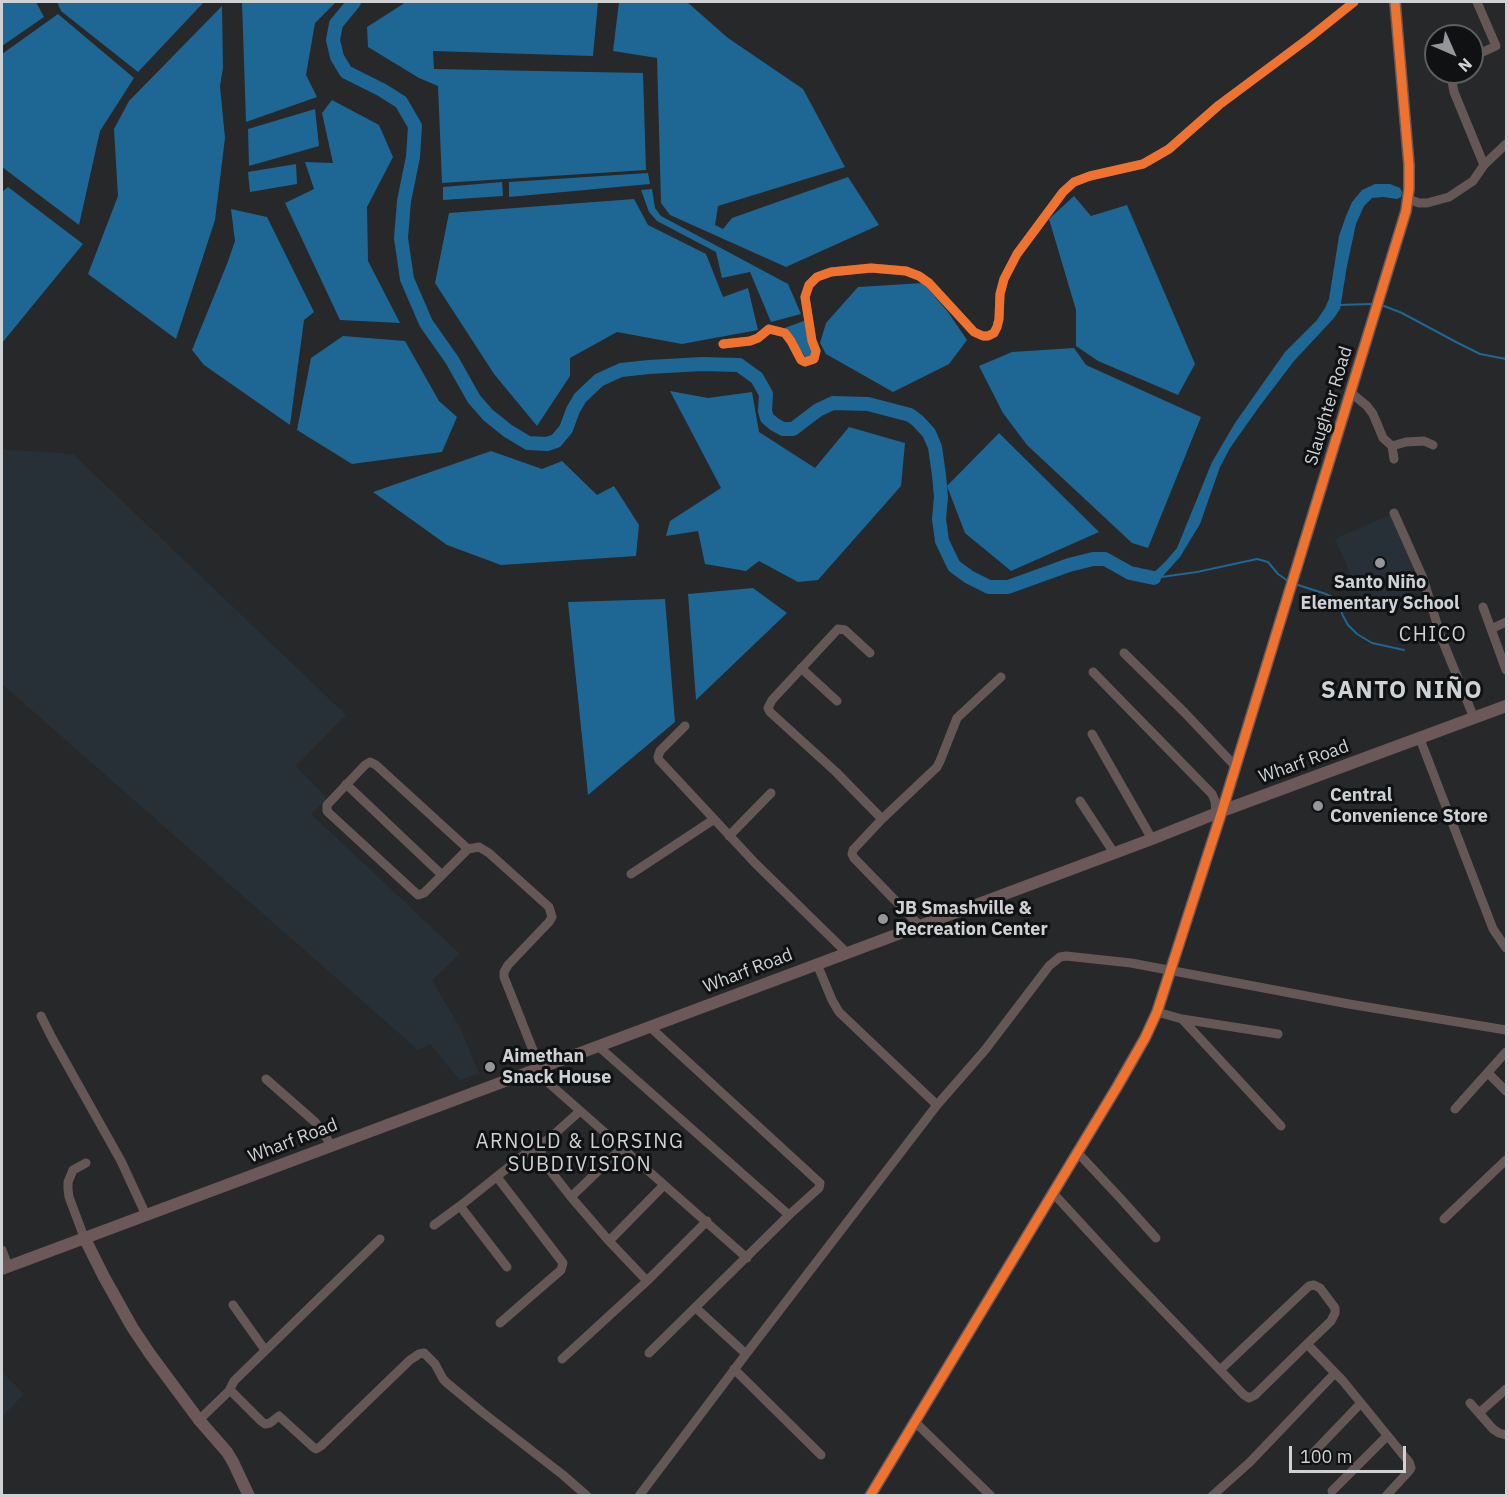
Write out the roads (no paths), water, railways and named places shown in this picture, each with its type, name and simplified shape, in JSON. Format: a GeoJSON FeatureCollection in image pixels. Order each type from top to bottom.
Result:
{"type":"FeatureCollection","features":[{"type":"Feature","properties":{"kind":"street"},"geometry":{"type":"LineString","coordinates":[[723,344],[750,341],[769,329],[785,333],[801,360],[805,362],[814,359],[816,351],[812,341],[805,297],[809,285],[817,277],[831,272],[871,268],[906,271],[919,276],[929,283],[974,332],[983,336],[994,333],[999,319],[1000,294],[1004,279],[1017,254],[1063,192],[1074,182],[1143,164],[1169,149],[1219,105],[1354,2]]}},
{"type":"Feature","properties":{"kind":"street","name":"Slaughter Road"},"geometry":{"type":"LineString","coordinates":[[870,1496],[1078,1153],[1145,1038],[1157,1012],[1219,812],[1236,767],[1408,199],[1409,165],[1395,2]]}},
{"type":"Feature","properties":{"kind":"street"},"geometry":{"type":"LineString","coordinates":[[1477,2],[1496,46],[1484,52]]}},
{"type":"Feature","properties":{"kind":"street"},"geometry":{"type":"LineString","coordinates":[[1452,84],[1484,165]]}},
{"type":"Feature","properties":{"kind":"street"},"geometry":{"type":"LineString","coordinates":[[1408,199],[1427,203],[1449,197],[1473,181],[1484,165],[1506,144]]}},
{"type":"Feature","properties":{"kind":"street"},"geometry":{"type":"LineString","coordinates":[[1350,392],[1373,414],[1383,438],[1392,446],[1394,459]]}},
{"type":"Feature","properties":{"kind":"street"},"geometry":{"type":"LineString","coordinates":[[1392,446],[1424,441],[1433,445]]}},
{"type":"Feature","properties":{"kind":"street"},"geometry":{"type":"LineString","coordinates":[[1394,513],[1423,578],[1441,637],[1474,718]]}},
{"type":"Feature","properties":{"kind":"street"},"geometry":{"type":"LineString","coordinates":[[1483,607],[1506,670]]}},
{"type":"Feature","properties":{"kind":"street"},"geometry":{"type":"LineString","coordinates":[[1491,629],[1506,622]]}},
{"type":"Feature","properties":{"kind":"street"},"geometry":{"type":"LineString","coordinates":[[870,653],[845,630],[838,630],[769,705],[770,712],[836,772],[882,819]]}},
{"type":"Feature","properties":{"kind":"street"},"geometry":{"type":"LineString","coordinates":[[1124,653],[1236,767]]}},
{"type":"Feature","properties":{"kind":"street"},"geometry":{"type":"LineString","coordinates":[[801,668],[837,701]]}},
{"type":"Feature","properties":{"kind":"street"},"geometry":{"type":"LineString","coordinates":[[1093,672],[1212,794],[1219,812]]}},
{"type":"Feature","properties":{"kind":"street"},"geometry":{"type":"LineString","coordinates":[[919,925],[852,854],[856,846],[882,819],[936,767],[957,718],[1001,676]]}},
{"type":"Feature","properties":{"kind":"street","name":"Wharf Road"},"geometry":{"type":"LineString","coordinates":[[5,1267],[1506,706]]}},
{"type":"Feature","properties":{"kind":"street"},"geometry":{"type":"LineString","coordinates":[[685,726],[660,751],[659,760],[755,863],[847,953]]}},
{"type":"Feature","properties":{"kind":"street"},"geometry":{"type":"LineString","coordinates":[[1092,734],[1152,839]]}},
{"type":"Feature","properties":{"kind":"street"},"geometry":{"type":"LineString","coordinates":[[1420,739],[1493,929],[1506,948]]}},
{"type":"Feature","properties":{"kind":"street"},"geometry":{"type":"LineString","coordinates":[[468,849],[373,763],[368,763],[327,805],[327,811],[330,814],[418,895],[424,893],[468,849],[479,847],[489,853],[549,907],[552,916],[549,922],[504,972],[537,1069],[580,1111],[747,1258]]}},
{"type":"Feature","properties":{"kind":"street"},"geometry":{"type":"LineString","coordinates":[[346,784],[442,876]]}},
{"type":"Feature","properties":{"kind":"street"},"geometry":{"type":"LineString","coordinates":[[729,836],[771,793]]}},
{"type":"Feature","properties":{"kind":"street"},"geometry":{"type":"LineString","coordinates":[[1080,801],[1114,853]]}},
{"type":"Feature","properties":{"kind":"street"},"geometry":{"type":"LineString","coordinates":[[631,874],[713,819]]}},
{"type":"Feature","properties":{"kind":"street"},"geometry":{"type":"LineString","coordinates":[[639,1496],[937,1105],[986,1050],[1049,966],[1060,957],[1131,963],[1349,1004],[1506,1030]]}},
{"type":"Feature","properties":{"kind":"street"},"geometry":{"type":"LineString","coordinates":[[817,964],[839,1012],[937,1105]]}},
{"type":"Feature","properties":{"kind":"street"},"geometry":{"type":"LineString","coordinates":[[1157,1012],[1182,1019],[1278,1034]]}},
{"type":"Feature","properties":{"kind":"street"},"geometry":{"type":"LineString","coordinates":[[41,1016],[121,1161],[146,1215]]}},
{"type":"Feature","properties":{"kind":"street"},"geometry":{"type":"LineString","coordinates":[[1182,1019],[1281,1126]]}},
{"type":"Feature","properties":{"kind":"street"},"geometry":{"type":"LineString","coordinates":[[649,1353],[819,1188],[820,1183],[650,1027]]}},
{"type":"Feature","properties":{"kind":"street"},"geometry":{"type":"LineString","coordinates":[[598,1046],[789,1215]]}},
{"type":"Feature","properties":{"kind":"street"},"geometry":{"type":"LineString","coordinates":[[1455,1109],[1506,1052]]}},
{"type":"Feature","properties":{"kind":"street"},"geometry":{"type":"LineString","coordinates":[[1488,1073],[1506,1091]]}},
{"type":"Feature","properties":{"kind":"street"},"geometry":{"type":"LineString","coordinates":[[266,1079],[315,1122],[331,1146]]}},
{"type":"Feature","properties":{"kind":"street"},"geometry":{"type":"LineString","coordinates":[[434,1225],[530,1150],[542,1144],[580,1111]]}},
{"type":"Feature","properties":{"kind":"street"},"geometry":{"type":"LineString","coordinates":[[542,1144],[542,1160],[609,1241],[647,1281]]}},
{"type":"Feature","properties":{"kind":"street"},"geometry":{"type":"LineString","coordinates":[[571,1197],[622,1148]]}},
{"type":"Feature","properties":{"kind":"street"},"geometry":{"type":"LineString","coordinates":[[1078,1153],[1156,1238]]}},
{"type":"Feature","properties":{"kind":"street"},"geometry":{"type":"LineString","coordinates":[[1444,1219],[1506,1160]]}},
{"type":"Feature","properties":{"kind":"street"},"geometry":{"type":"LineString","coordinates":[[86,1163],[73,1170],[68,1182],[69,1197],[84,1237],[132,1327],[199,1420],[227,1452],[249,1496]]}},
{"type":"Feature","properties":{"kind":"street"},"geometry":{"type":"LineString","coordinates":[[497,1177],[563,1263],[561,1270],[500,1323]]}},
{"type":"Feature","properties":{"kind":"street"},"geometry":{"type":"LineString","coordinates":[[609,1241],[664,1185]]}},
{"type":"Feature","properties":{"kind":"street"},"geometry":{"type":"LineString","coordinates":[[1053,1193],[1220,1370],[1249,1398],[1255,1395],[1331,1321],[1335,1308],[1320,1288],[1314,1285],[1304,1289],[1220,1370]]}},
{"type":"Feature","properties":{"kind":"street"},"geometry":{"type":"LineString","coordinates":[[460,1206],[507,1267]]}},
{"type":"Feature","properties":{"kind":"street"},"geometry":{"type":"LineString","coordinates":[[562,1359],[647,1281],[707,1221]]}},
{"type":"Feature","properties":{"kind":"street"},"geometry":{"type":"LineString","coordinates":[[199,1420],[230,1390],[234,1381],[380,1239]]}},
{"type":"Feature","properties":{"kind":"street"},"geometry":{"type":"LineString","coordinates":[[2,1250],[5,1267]]}},
{"type":"Feature","properties":{"kind":"street"},"geometry":{"type":"LineString","coordinates":[[234,1305],[265,1350]]}},
{"type":"Feature","properties":{"kind":"street"},"geometry":{"type":"LineString","coordinates":[[696,1308],[746,1354]]}},
{"type":"Feature","properties":{"kind":"street"},"geometry":{"type":"LineString","coordinates":[[1307,1344],[1361,1403],[1409,1462],[1411,1468],[1407,1475],[1386,1496]]}},
{"type":"Feature","properties":{"kind":"street"},"geometry":{"type":"LineString","coordinates":[[230,1390],[265,1424],[279,1416],[316,1449],[410,1360],[424,1353],[435,1364],[447,1383],[587,1496]]}},
{"type":"Feature","properties":{"kind":"street"},"geometry":{"type":"LineString","coordinates":[[734,1369],[821,1455]]}},
{"type":"Feature","properties":{"kind":"street"},"geometry":{"type":"LineString","coordinates":[[1212,1496],[1250,1462],[1335,1373]]}},
{"type":"Feature","properties":{"kind":"street"},"geometry":{"type":"LineString","coordinates":[[1479,1413],[1506,1389]]}},
{"type":"Feature","properties":{"kind":"street"},"geometry":{"type":"LineString","coordinates":[[1314,1452],[1361,1403]]}},
{"type":"Feature","properties":{"kind":"street"},"geometry":{"type":"LineString","coordinates":[[1470,1403],[1493,1429],[1506,1435]]}},
{"type":"Feature","properties":{"kind":"street"},"geometry":{"type":"LineString","coordinates":[[914,1421],[991,1496]]}},
{"type":"Feature","properties":{"kind":"street"},"geometry":{"type":"LineString","coordinates":[[1332,1491],[1387,1436]]}},
{"type":"Feature","properties":{"kind":"water"},"geometry":{"type":"Polygon","coordinates":[[[2,2],[36,2],[44,17],[2,46],[2,2]]]}},
{"type":"Feature","properties":{"kind":"water"},"geometry":{"type":"Polygon","coordinates":[[[57,2],[204,2],[138,72],[61,11],[57,2]]]}},
{"type":"Feature","properties":{"kind":"water"},"geometry":{"type":"Polygon","coordinates":[[[242,2],[336,2],[315,23],[306,75],[317,97],[246,122],[242,2]]]}},
{"type":"Feature","properties":{"kind":"water"},"geometry":{"type":"Polygon","coordinates":[[[404,2],[598,2],[593,56],[433,51],[434,69],[643,73],[646,170],[442,183],[438,86],[419,78],[368,47],[367,27],[404,2]]]}},
{"type":"Feature","properties":{"kind":"water"},"geometry":{"type":"Polygon","coordinates":[[[619,2],[687,2],[728,38],[803,89],[845,167],[718,206],[715,225],[723,229],[732,218],[848,177],[879,225],[786,267],[670,215],[661,203],[657,58],[613,51],[619,2]]]}},
{"type":"Feature","properties":{"kind":"water"},"geometry":{"type":"Polygon","coordinates":[[[222,6],[223,68],[220,86],[225,138],[215,220],[176,339],[88,274],[118,196],[114,129],[129,101],[222,6]]]}},
{"type":"Feature","properties":{"kind":"water"},"geometry":{"type":"Polygon","coordinates":[[[58,14],[134,78],[100,131],[79,225],[2,167],[2,54],[58,14]]]}},
{"type":"Feature","properties":{"kind":"water"},"geometry":{"type":"Polygon","coordinates":[[[332,100],[379,125],[393,157],[367,207],[368,261],[400,323],[340,320],[285,203],[314,189],[305,162],[333,163],[322,113],[332,100]]]}},
{"type":"Feature","properties":{"kind":"water"},"geometry":{"type":"Polygon","coordinates":[[[315,109],[319,146],[249,166],[248,129],[315,109]]]}},
{"type":"Feature","properties":{"kind":"water"},"geometry":{"type":"Polygon","coordinates":[[[296,164],[297,184],[250,192],[248,172],[296,164]]]}},
{"type":"Feature","properties":{"kind":"water"},"geometry":{"type":"Polygon","coordinates":[[[648,173],[650,184],[509,197],[509,182],[648,173]]]}},
{"type":"Feature","properties":{"kind":"water"},"geometry":{"type":"Polygon","coordinates":[[[502,182],[503,196],[443,200],[443,187],[502,182]]]}},
{"type":"Feature","properties":{"kind":"water"},"geometry":{"type":"Polygon","coordinates":[[[1375,184],[1390,184],[1400,188],[1401,197],[1397,199],[1372,198],[1364,206],[1356,224],[1340,309],[1294,361],[1230,448],[1220,467],[1200,524],[1180,557],[1162,577],[1149,577],[1177,548],[1212,462],[1235,423],[1285,352],[1317,320],[1325,308],[1329,299],[1339,236],[1346,216],[1352,202],[1362,190],[1375,184]]]}},
{"type":"Feature","properties":{"kind":"water"},"geometry":{"type":"Polygon","coordinates":[[[8,187],[83,244],[2,343],[2,192],[8,187]]]}},
{"type":"Feature","properties":{"kind":"water"},"geometry":{"type":"Polygon","coordinates":[[[652,189],[655,208],[661,216],[788,284],[801,314],[771,322],[750,272],[722,278],[716,252],[657,221],[649,212],[641,190],[652,189]]]}},
{"type":"Feature","properties":{"kind":"water"},"geometry":{"type":"Polygon","coordinates":[[[1074,196],[1091,216],[1127,205],[1195,364],[1178,395],[1098,361],[1076,346],[1076,310],[1049,219],[1074,196]]]}},
{"type":"Feature","properties":{"kind":"water"},"geometry":{"type":"Polygon","coordinates":[[[634,199],[648,225],[706,254],[723,297],[748,288],[758,330],[682,344],[617,332],[570,358],[570,376],[537,426],[494,374],[435,283],[449,213],[634,199]]]}},
{"type":"Feature","properties":{"kind":"water"},"geometry":{"type":"Polygon","coordinates":[[[231,209],[267,217],[314,312],[304,320],[290,425],[204,365],[192,350],[235,241],[231,209]]]}},
{"type":"Feature","properties":{"kind":"water"},"geometry":{"type":"Polygon","coordinates":[[[923,283],[948,312],[967,340],[949,364],[893,392],[826,354],[820,343],[826,323],[858,287],[923,283]]]}},
{"type":"Feature","properties":{"kind":"water"},"geometry":{"type":"Polygon","coordinates":[[[812,318],[816,353],[807,359],[795,342],[779,330],[812,318]]]}},
{"type":"Feature","properties":{"kind":"water"},"geometry":{"type":"Polygon","coordinates":[[[343,336],[405,341],[439,401],[457,417],[442,452],[352,464],[297,430],[311,358],[343,336]]]}},
{"type":"Feature","properties":{"kind":"water"},"geometry":{"type":"Polygon","coordinates":[[[1074,348],[1086,365],[1201,417],[1148,548],[1132,543],[1027,445],[1003,413],[979,366],[1012,352],[1074,348]]]}},
{"type":"Feature","properties":{"kind":"water"},"geometry":{"type":"Polygon","coordinates":[[[670,391],[708,398],[752,392],[759,432],[815,468],[849,427],[905,443],[901,486],[818,580],[798,582],[759,561],[746,571],[705,564],[698,531],[666,536],[670,521],[721,488],[670,391]]]}},
{"type":"Feature","properties":{"kind":"water"},"geometry":{"type":"Polygon","coordinates":[[[999,433],[1099,532],[1011,571],[965,533],[947,486],[999,433]]]}},
{"type":"Feature","properties":{"kind":"water"},"geometry":{"type":"Polygon","coordinates":[[[491,451],[542,469],[562,461],[597,495],[614,486],[639,525],[636,556],[501,565],[447,545],[373,492],[491,451]]]}},
{"type":"Feature","properties":{"kind":"water"},"geometry":{"type":"Polygon","coordinates":[[[753,588],[787,613],[696,700],[688,594],[753,588]]]}},
{"type":"Feature","properties":{"kind":"water"},"geometry":{"type":"Polygon","coordinates":[[[665,599],[675,722],[588,795],[568,602],[665,599]]]}},
{"type":"Feature","properties":{"kind":"waterway"},"geometry":{"type":"LineString","coordinates":[[354,2],[336,24],[333,40],[337,57],[346,72],[401,102],[415,126],[413,157],[404,201],[401,238],[407,279],[426,323],[452,360],[474,399],[488,415],[508,431],[528,443],[547,444],[556,441],[566,429],[580,398],[599,380],[621,370],[702,364],[739,365],[757,378],[766,394],[767,418],[783,429],[793,429],[818,410],[833,403],[868,404],[910,415],[918,421],[929,433],[935,447],[941,497],[939,519],[942,541],[954,566],[969,577],[989,587],[1008,587],[1069,565],[1093,559],[1105,559],[1130,573],[1154,578]]}},
{"type":"Feature","properties":{"kind":"waterway"},"geometry":{"type":"LineString","coordinates":[[1338,305],[1372,304]]}},
{"type":"Feature","properties":{"kind":"waterway"},"geometry":{"type":"LineString","coordinates":[[1384,306],[1480,354],[1506,359]]}},
{"type":"Feature","properties":{"kind":"waterway"},"geometry":{"type":"LineString","coordinates":[[1154,578],[1197,572],[1257,559],[1268,562],[1278,574],[1288,581]]}},
{"type":"Feature","properties":{"kind":"waterway"},"geometry":{"type":"LineString","coordinates":[[1298,585],[1334,598],[1341,605],[1342,614],[1348,625],[1357,634],[1372,643],[1404,650]]}},
{"type":"Feature","properties":{"kind":"place","name":"Santo Niño Elementary School"},"geometry":{"type":"Point","coordinates":[1380,563]}},
{"type":"Feature","properties":{"kind":"place","name":"Central Convenience Store"},"geometry":{"type":"Point","coordinates":[1318,806]}},
{"type":"Feature","properties":{"kind":"place","name":"JB Smashville & Recreation Center"},"geometry":{"type":"Point","coordinates":[883,919]}},
{"type":"Feature","properties":{"kind":"place","name":"Aimethan Snack House"},"geometry":{"type":"Point","coordinates":[490,1067]}},
{"type":"Feature","properties":{"kind":"district","name":"CHICO"},"geometry":{"type":"Point","coordinates":[1433,635]}},
{"type":"Feature","properties":{"kind":"district","name":"SANTO NIÑO"},"geometry":{"type":"Point","coordinates":[1402,691]}},
{"type":"Feature","properties":{"kind":"district","name":"ARNOLD & LORSING SUBDIVISION"},"geometry":{"type":"Point","coordinates":[580,1154]}}]}
